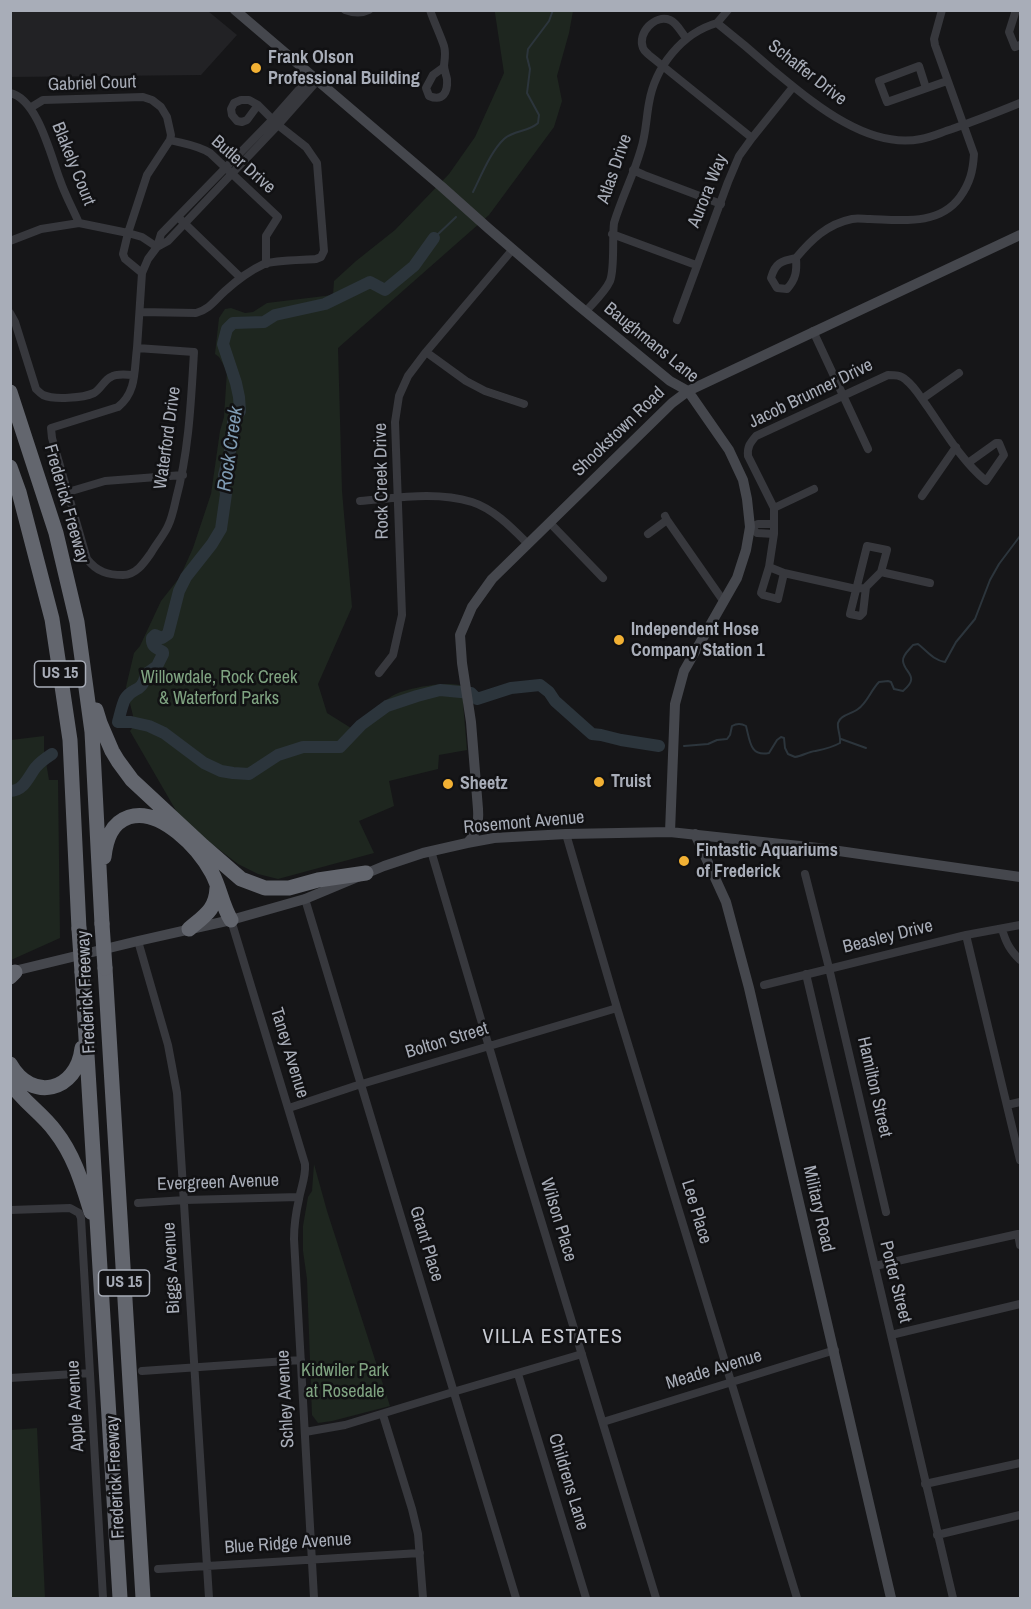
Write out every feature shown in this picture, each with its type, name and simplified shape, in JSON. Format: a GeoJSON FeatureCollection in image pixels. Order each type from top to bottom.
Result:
{"type":"FeatureCollection","features":[{"type":"Feature","properties":{"kind":"highway","name":"Frederick Freeway"},"geometry":{"type":"LineString","coordinates":[[10,392],[56,533],[77,622],[92,732],[143,1599]]}},
{"type":"Feature","properties":{"kind":"highway","name":"Frederick Freeway"},"geometry":{"type":"LineString","coordinates":[[10,467],[19,492],[52,619],[70,740],[84,1027],[120,1599]]}},
{"type":"Feature","properties":{"kind":"highway"},"geometry":{"type":"LineString","coordinates":[[77,622],[86,656],[93,700],[100,723],[117,761],[132,780],[202,846],[241,879],[265,888],[289,888],[318,880],[366,873]]}},
{"type":"Feature","properties":{"kind":"highway"},"geometry":{"type":"LineString","coordinates":[[101,904],[105,841],[119,822],[129,817],[147,816],[176,831],[193,846],[218,885],[224,908],[231,920]]}},
{"type":"Feature","properties":{"kind":"highway"},"geometry":{"type":"LineString","coordinates":[[202,846],[225,884],[231,920]]}},
{"type":"Feature","properties":{"kind":"highway"},"geometry":{"type":"LineString","coordinates":[[189,929],[212,909],[218,885]]}},
{"type":"Feature","properties":{"kind":"highway"},"geometry":{"type":"LineString","coordinates":[[10,1064],[15,1073],[28,1083],[43,1087],[58,1084],[71,1076],[80,1062],[84,1027]]}},
{"type":"Feature","properties":{"kind":"highway"},"geometry":{"type":"LineString","coordinates":[[10,1082],[55,1130],[63,1142],[77,1168],[98,1232]]}},
{"type":"Feature","properties":{"kind":"main road","name":"Baughmans Lane"},"geometry":{"type":"LineString","coordinates":[[235,10],[586,311],[670,381],[688,390],[729,450],[743,480],[750,527],[746,550],[737,578],[722,599],[684,671],[675,704],[670,832]]}},
{"type":"Feature","properties":{"kind":"main road","name":"Shookstown Road"},"geometry":{"type":"LineString","coordinates":[[478,821],[471,722],[460,635],[481,592],[492,579],[688,390],[1020,235]]}},
{"type":"Feature","properties":{"kind":"main road"},"geometry":{"type":"LineString","coordinates":[[478,821],[487,835],[494,838]]}},
{"type":"Feature","properties":{"kind":"main road"},"geometry":{"type":"LineString","coordinates":[[467,843],[474,836],[478,821]]}},
{"type":"Feature","properties":{"kind":"main road","name":"Rosemont Avenue"},"geometry":{"type":"LineString","coordinates":[[12,974],[138,940],[231,920],[305,899],[366,873],[431,851],[494,838],[670,832],[828,849],[1020,877]]}},
{"type":"Feature","properties":{"kind":"main road","name":"Military Road"},"geometry":{"type":"LineString","coordinates":[[695,834],[719,885],[749,988],[835,1350],[891,1599]]}},
{"type":"Feature","properties":{"kind":"street"},"geometry":{"type":"LineString","coordinates":[[345,10],[364,13],[369,10]]}},
{"type":"Feature","properties":{"kind":"street"},"geometry":{"type":"LineString","coordinates":[[430,10],[444,47],[446,58],[444,67]]}},
{"type":"Feature","properties":{"kind":"street"},"geometry":{"type":"LineString","coordinates":[[717,23],[728,10]]}},
{"type":"Feature","properties":{"kind":"street"},"geometry":{"type":"LineString","coordinates":[[796,258],[810,241],[825,230],[852,219],[920,220],[938,215],[956,203],[968,186],[974,154],[934,39],[942,10]]}},
{"type":"Feature","properties":{"kind":"street"},"geometry":{"type":"LineString","coordinates":[[1016,10],[1009,32],[1015,47],[1020,45]]}},
{"type":"Feature","properties":{"kind":"street"},"geometry":{"type":"LineString","coordinates":[[686,38],[671,20],[657,20],[649,25],[642,41],[643,48],[648,56],[752,138]]}},
{"type":"Feature","properties":{"kind":"street","name":"Atlas Drive"},"geometry":{"type":"LineString","coordinates":[[586,311],[610,280],[612,234],[645,135],[649,101],[654,84],[663,67],[686,38],[696,31],[717,23]]}},
{"type":"Feature","properties":{"kind":"street","name":"Schaffer Drive"},"geometry":{"type":"LineString","coordinates":[[717,23],[793,87],[839,120],[886,139],[904,141],[922,139],[1020,104]]}},
{"type":"Feature","properties":{"kind":"street"},"geometry":{"type":"LineString","coordinates":[[927,88],[919,66],[879,81],[887,102],[927,88],[947,81]]}},
{"type":"Feature","properties":{"kind":"street","name":"Waterford Drive"},"geometry":{"type":"LineString","coordinates":[[137,348],[194,352],[190,414],[183,475],[169,525],[138,570],[128,575],[114,575],[101,572],[87,559],[51,428],[118,406],[125,401],[130,394],[134,375],[142,273],[157,247],[161,234],[181,220],[276,122],[314,78]]}},
{"type":"Feature","properties":{"kind":"street","name":"Aurora Way"},"geometry":{"type":"LineString","coordinates":[[677,320],[739,156],[793,87]]}},
{"type":"Feature","properties":{"kind":"street","name":"Blakely Court"},"geometry":{"type":"LineString","coordinates":[[10,93],[18,95],[30,108],[44,134],[60,181],[79,223]]}},
{"type":"Feature","properties":{"kind":"street","name":"Gabriel Court"},"geometry":{"type":"LineString","coordinates":[[30,108],[43,100],[143,97],[161,107],[170,129],[170,140]]}},
{"type":"Feature","properties":{"kind":"street"},"geometry":{"type":"LineString","coordinates":[[140,312],[196,313],[204,311],[241,278],[266,264],[321,257],[324,250],[317,163],[306,147],[258,105]]}},
{"type":"Feature","properties":{"kind":"street"},"geometry":{"type":"LineString","coordinates":[[142,273],[125,259],[123,254],[147,175],[170,140]]}},
{"type":"Feature","properties":{"kind":"street","name":"Butler Drive"},"geometry":{"type":"LineString","coordinates":[[170,140],[201,147],[210,153],[278,217],[266,236],[266,264]]}},
{"type":"Feature","properties":{"kind":"street"},"geometry":{"type":"LineString","coordinates":[[633,170],[721,204]]}},
{"type":"Feature","properties":{"kind":"street"},"geometry":{"type":"LineString","coordinates":[[181,220],[241,278]]}},
{"type":"Feature","properties":{"kind":"street"},"geometry":{"type":"LineString","coordinates":[[10,241],[41,229],[79,223],[128,232],[142,237],[157,247]]}},
{"type":"Feature","properties":{"kind":"street"},"geometry":{"type":"LineString","coordinates":[[612,234],[696,265]]}},
{"type":"Feature","properties":{"kind":"street","name":"Rock Creek Drive"},"geometry":{"type":"LineString","coordinates":[[379,673],[393,654],[402,615],[395,422],[399,396],[408,376],[426,352],[513,249]]}},
{"type":"Feature","properties":{"kind":"street"},"geometry":{"type":"LineString","coordinates":[[10,312],[36,389],[43,395],[79,397],[93,393],[110,377],[118,374],[134,375]]}},
{"type":"Feature","properties":{"kind":"street"},"geometry":{"type":"LineString","coordinates":[[813,331],[868,449]]}},
{"type":"Feature","properties":{"kind":"street"},"geometry":{"type":"LineString","coordinates":[[426,352],[475,386],[524,404]]}},
{"type":"Feature","properties":{"kind":"street"},"geometry":{"type":"LineString","coordinates":[[922,399],[959,373]]}},
{"type":"Feature","properties":{"kind":"street","name":"Jacob Brunner Drive"},"geometry":{"type":"LineString","coordinates":[[784,573],[778,599],[761,593],[769,567],[774,534],[774,508],[748,456],[750,442],[756,436],[888,375],[896,375],[907,380],[922,399],[956,447],[968,463],[974,471],[986,481],[1004,455],[999,443],[996,442],[968,463]]}},
{"type":"Feature","properties":{"kind":"street"},"geometry":{"type":"LineString","coordinates":[[922,496],[956,447]]}},
{"type":"Feature","properties":{"kind":"street"},"geometry":{"type":"LineString","coordinates":[[68,492],[105,482],[183,475]]}},
{"type":"Feature","properties":{"kind":"street"},"geometry":{"type":"LineString","coordinates":[[774,508],[814,489]]}},
{"type":"Feature","properties":{"kind":"street"},"geometry":{"type":"LineString","coordinates":[[360,501],[436,496],[473,502],[491,512],[528,544]]}},
{"type":"Feature","properties":{"kind":"street"},"geometry":{"type":"LineString","coordinates":[[648,534],[666,518],[722,599]]}},
{"type":"Feature","properties":{"kind":"street"},"geometry":{"type":"LineString","coordinates":[[550,523],[603,578]]}},
{"type":"Feature","properties":{"kind":"street"},"geometry":{"type":"LineString","coordinates":[[774,524],[758,524],[750,527],[757,533],[774,534]]}},
{"type":"Feature","properties":{"kind":"street"},"geometry":{"type":"LineString","coordinates":[[769,567],[784,573],[856,589],[866,587],[881,572],[886,550],[867,546],[856,589],[850,614],[860,616],[863,613],[866,587]]}},
{"type":"Feature","properties":{"kind":"street"},"geometry":{"type":"LineString","coordinates":[[881,572],[930,583]]}},
{"type":"Feature","properties":{"kind":"street","name":"Lee Place"},"geometry":{"type":"LineString","coordinates":[[566,834],[797,1599]]}},
{"type":"Feature","properties":{"kind":"street","name":"Wilson Place"},"geometry":{"type":"LineString","coordinates":[[431,851],[656,1599]]}},
{"type":"Feature","properties":{"kind":"street","name":"Hamilton Street"},"geometry":{"type":"LineString","coordinates":[[805,874],[886,1212]]}},
{"type":"Feature","properties":{"kind":"street","name":"Grant Place"},"geometry":{"type":"LineString","coordinates":[[305,899],[516,1599]]}},
{"type":"Feature","properties":{"kind":"street","name":"Taney Avenue"},"geometry":{"type":"LineString","coordinates":[[231,920],[305,1164],[304,1182],[299,1197]]}},
{"type":"Feature","properties":{"kind":"street","name":"Beasley Drive"},"geometry":{"type":"LineString","coordinates":[[764,984],[966,935],[1020,925]]}},
{"type":"Feature","properties":{"kind":"street"},"geometry":{"type":"LineString","coordinates":[[1002,929],[1010,951],[1020,960]]}},
{"type":"Feature","properties":{"kind":"street"},"geometry":{"type":"LineString","coordinates":[[966,935],[1020,1160]]}},
{"type":"Feature","properties":{"kind":"street","name":"Biggs Avenue"},"geometry":{"type":"LineString","coordinates":[[138,940],[160,1015],[177,1092],[209,1599]]}},
{"type":"Feature","properties":{"kind":"street","name":"Porter Street"},"geometry":{"type":"LineString","coordinates":[[806,974],[952,1599]]}},
{"type":"Feature","properties":{"kind":"street","name":"Bolton Street"},"geometry":{"type":"LineString","coordinates":[[288,1108],[360,1084],[617,1008]]}},
{"type":"Feature","properties":{"kind":"street"},"geometry":{"type":"LineString","coordinates":[[1007,1105],[1020,1102]]}},
{"type":"Feature","properties":{"kind":"street","name":"Evergreen Avenue"},"geometry":{"type":"LineString","coordinates":[[138,1203],[299,1197]]}},
{"type":"Feature","properties":{"kind":"street","name":"Schley Avenue"},"geometry":{"type":"LineString","coordinates":[[299,1197],[294,1239],[314,1599]]}},
{"type":"Feature","properties":{"kind":"street","name":"Apple Avenue"},"geometry":{"type":"LineString","coordinates":[[10,1210],[70,1208],[79,1213],[81,1218],[103,1599]]}},
{"type":"Feature","properties":{"kind":"street"},"geometry":{"type":"LineString","coordinates":[[875,1266],[1018,1234],[1020,1245]]}},
{"type":"Feature","properties":{"kind":"street"},"geometry":{"type":"LineString","coordinates":[[891,1335],[1020,1304]]}},
{"type":"Feature","properties":{"kind":"street","name":"Meade Avenue"},"geometry":{"type":"LineString","coordinates":[[603,1422],[835,1350]]}},
{"type":"Feature","properties":{"kind":"street"},"geometry":{"type":"LineString","coordinates":[[305,1432],[383,1415],[582,1354]]}},
{"type":"Feature","properties":{"kind":"street"},"geometry":{"type":"LineString","coordinates":[[142,1371],[300,1360]]}},
{"type":"Feature","properties":{"kind":"street"},"geometry":{"type":"LineString","coordinates":[[10,1378],[90,1373]]}},
{"type":"Feature","properties":{"kind":"street","name":"Childrens Lane"},"geometry":{"type":"LineString","coordinates":[[518,1374],[586,1599]]}},
{"type":"Feature","properties":{"kind":"street"},"geometry":{"type":"LineString","coordinates":[[383,1415],[418,1534],[423,1599]]}},
{"type":"Feature","properties":{"kind":"street"},"geometry":{"type":"LineString","coordinates":[[925,1484],[1020,1463]]}},
{"type":"Feature","properties":{"kind":"street"},"geometry":{"type":"LineString","coordinates":[[937,1535],[1020,1515]]}},
{"type":"Feature","properties":{"kind":"street","name":"Blue Ridge Avenue"},"geometry":{"type":"LineString","coordinates":[[158,1569],[420,1553]]}},
{"type":"Feature","properties":{"kind":"shaded area"},"geometry":{"type":"Polygon","coordinates":[[[10,11],[208,11],[237,35],[201,75],[11,77],[10,11]]]}},
{"type":"Feature","properties":{"kind":"green space","name":"Willowdale, Rock Creek & Waterford Parks"},"geometry":{"type":"Polygon","coordinates":[[[495,11],[573,11],[557,76],[562,101],[554,127],[489,215],[338,348],[342,491],[352,607],[318,684],[327,713],[351,728],[398,693],[440,684],[465,687],[463,703],[467,750],[439,755],[438,769],[389,781],[394,806],[359,821],[374,853],[278,879],[258,874],[238,864],[182,821],[130,731],[135,724],[126,687],[134,653],[140,646],[161,601],[180,577],[193,548],[211,494],[224,417],[227,371],[215,354],[219,318],[225,309],[231,308],[245,313],[253,312],[267,303],[333,295],[334,281],[395,230],[449,174],[475,137],[504,73],[495,11]]]}},
{"type":"Feature","properties":{"kind":"green space"},"geometry":{"type":"Polygon","coordinates":[[[44,736],[49,780],[58,780],[60,938],[11,960],[11,740],[44,736]]]}},
{"type":"Feature","properties":{"kind":"green space","name":"Kidwiler Park at Rosedale"},"geometry":{"type":"Polygon","coordinates":[[[314,1164],[390,1406],[318,1423],[312,1415],[307,1279],[303,1251],[303,1226],[308,1197],[312,1191],[314,1164]]]}},
{"type":"Feature","properties":{"kind":"green space"},"geometry":{"type":"Polygon","coordinates":[[[37,1428],[45,1598],[11,1598],[11,1430],[37,1428]]]}},
{"type":"Feature","properties":{"kind":"waterway","name":"Rock Creek"},"geometry":{"type":"LineString","coordinates":[[473,192],[499,144],[512,134],[538,123],[539,115],[527,93],[530,69],[528,49],[549,21],[553,10]]}},
{"type":"Feature","properties":{"kind":"waterway","name":"Rock Creek"},"geometry":{"type":"LineString","coordinates":[[434,238],[456,217]]}},
{"type":"Feature","properties":{"kind":"waterway","name":"Rock Creek"},"geometry":{"type":"LineString","coordinates":[[434,238],[414,266],[385,290],[370,282],[325,304],[275,315],[264,322],[233,323],[227,329],[223,344],[236,383],[240,411],[233,422],[233,439],[224,475],[226,494],[221,529],[186,577],[179,591],[168,634],[162,638],[155,635],[152,638],[153,645],[163,654],[157,666],[146,674],[142,685],[125,699],[118,722],[149,726],[164,733],[204,763],[221,771],[249,774],[278,755],[303,747],[340,747],[361,725],[387,706],[417,696],[440,690],[471,693],[477,699],[511,688],[540,685],[592,734],[659,746]]}},
{"type":"Feature","properties":{"kind":"waterway"},"geometry":{"type":"LineString","coordinates":[[684,746],[708,744],[727,739],[732,726],[736,724],[746,726],[752,747],[758,753],[763,754],[769,753],[781,737],[784,738],[788,754],[795,757],[840,743],[839,720],[856,711],[879,682],[891,682],[894,689],[903,691],[911,682],[903,659],[913,645],[918,644],[934,657],[945,662],[956,642],[975,619],[990,580],[1020,536]]}},
{"type":"Feature","properties":{"kind":"waterway"},"geometry":{"type":"LineString","coordinates":[[841,739],[866,748]]}},
{"type":"Feature","properties":{"kind":"waterway"},"geometry":{"type":"LineString","coordinates":[[10,791],[19,789],[38,765],[52,754]]}},
{"type":"Feature","properties":{"kind":"place","name":"Frank Olson Professional Building"},"geometry":{"type":"Point","coordinates":[256,68]}},
{"type":"Feature","properties":{"kind":"place","name":"Independent Hose Company Station 1"},"geometry":{"type":"Point","coordinates":[619,640]}},
{"type":"Feature","properties":{"kind":"place","name":"Truist"},"geometry":{"type":"Point","coordinates":[599,782]}},
{"type":"Feature","properties":{"kind":"place","name":"Sheetz"},"geometry":{"type":"Point","coordinates":[448,784]}},
{"type":"Feature","properties":{"kind":"place","name":"Fintastic Aquariums of Frederick"},"geometry":{"type":"Point","coordinates":[684,861]}},
{"type":"Feature","properties":{"kind":"district","name":"VILLA ESTATES"},"geometry":{"type":"Point","coordinates":[553,1338]}}]}
